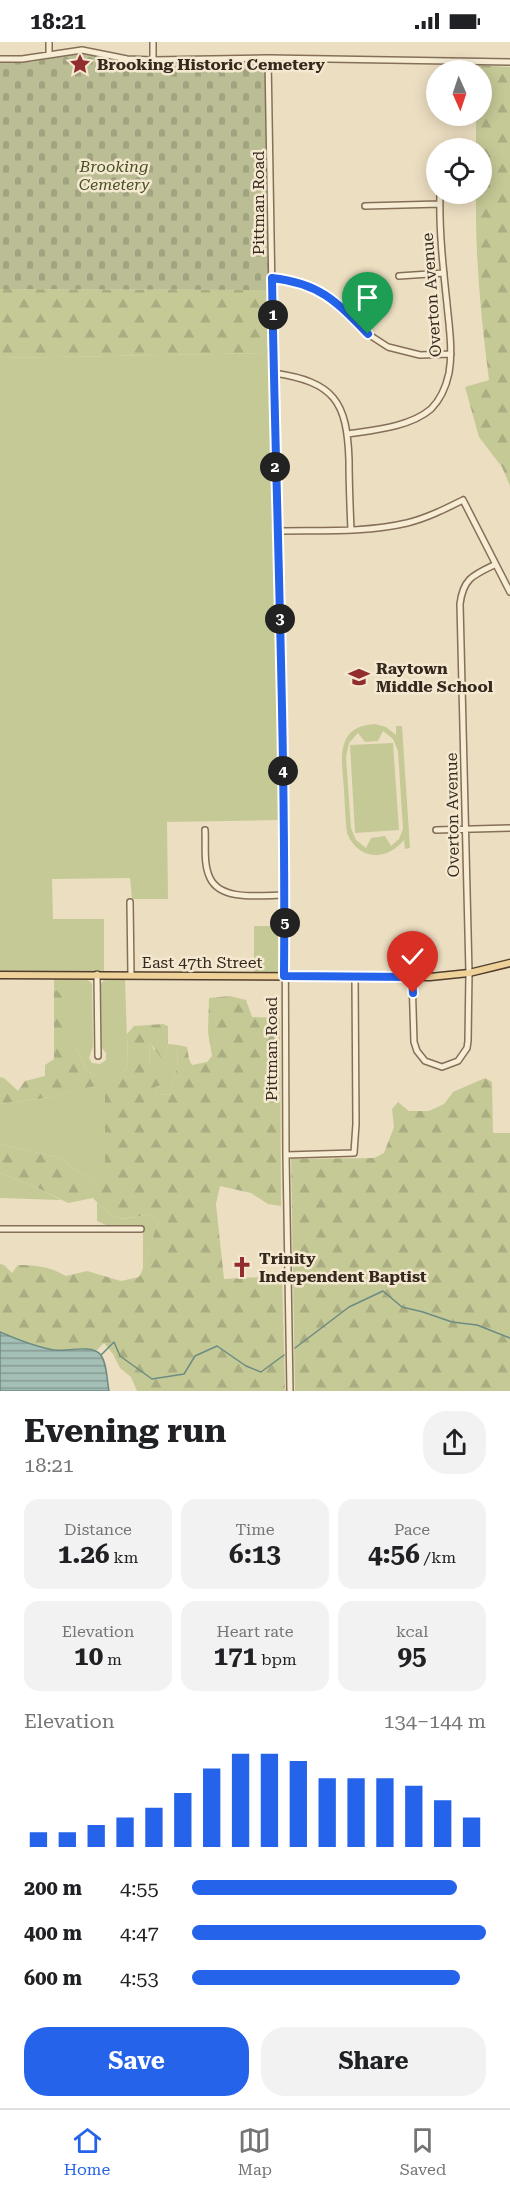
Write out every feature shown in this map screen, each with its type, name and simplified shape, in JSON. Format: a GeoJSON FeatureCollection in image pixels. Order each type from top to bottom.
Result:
{"type":"FeatureCollection","features":[{"type":"Feature","properties":{"kind":"main road","name":"East 47th Street"},"geometry":{"type":"LineString","coordinates":[[0,975],[412,977],[470,973],[510,963]]}},
{"type":"Feature","properties":{"kind":"street"},"geometry":{"type":"LineString","coordinates":[[49,56],[50,42]]}},
{"type":"Feature","properties":{"kind":"street"},"geometry":{"type":"LineString","coordinates":[[153,42],[153,60]]}},
{"type":"Feature","properties":{"kind":"street"},"geometry":{"type":"LineString","coordinates":[[0,59],[22,59],[82,50],[127,60],[268,58],[510,62]]}},
{"type":"Feature","properties":{"kind":"street","name":"Pittman Road"},"geometry":{"type":"LineString","coordinates":[[268,58],[276,531],[281,646],[290,1391]]}},
{"type":"Feature","properties":{"kind":"street"},"geometry":{"type":"LineString","coordinates":[[365,206],[440,204]]}},
{"type":"Feature","properties":{"kind":"street","name":"Overton Avenue"},"geometry":{"type":"LineString","coordinates":[[348,434],[402,423],[429,410],[445,389],[451,354],[440,204]]}},
{"type":"Feature","properties":{"kind":"street"},"geometry":{"type":"LineString","coordinates":[[399,276],[444,273]]}},
{"type":"Feature","properties":{"kind":"street"},"geometry":{"type":"LineString","coordinates":[[272,278],[297,281],[319,290],[368,334],[388,347],[420,355],[451,354]]}},
{"type":"Feature","properties":{"kind":"street"},"geometry":{"type":"LineString","coordinates":[[274,373],[303,379],[327,393],[341,409],[348,434],[351,530]]}},
{"type":"Feature","properties":{"kind":"street"},"geometry":{"type":"LineString","coordinates":[[276,531],[382,528],[435,514],[463,500],[467,493]]}},
{"type":"Feature","properties":{"kind":"street"},"geometry":{"type":"LineString","coordinates":[[463,500],[494,565],[510,592]]}},
{"type":"Feature","properties":{"kind":"street","name":"Overton Avenue"},"geometry":{"type":"LineString","coordinates":[[412,977],[414,1042],[417,1051],[425,1061],[442,1067],[458,1061],[467,1048],[470,973],[461,591],[470,578],[494,565]]}},
{"type":"Feature","properties":{"kind":"street"},"geometry":{"type":"LineString","coordinates":[[436,830],[510,828]]}},
{"type":"Feature","properties":{"kind":"street"},"geometry":{"type":"LineString","coordinates":[[205,830],[209,877],[216,887],[231,894],[285,895]]}},
{"type":"Feature","properties":{"kind":"street"},"geometry":{"type":"LineString","coordinates":[[130,902],[131,975]]}},
{"type":"Feature","properties":{"kind":"street"},"geometry":{"type":"LineString","coordinates":[[97,974],[98,1056]]}},
{"type":"Feature","properties":{"kind":"street"},"geometry":{"type":"LineString","coordinates":[[286,1155],[354,1153],[356,1124],[355,977]]}},
{"type":"Feature","properties":{"kind":"street"},"geometry":{"type":"LineString","coordinates":[[0,1229],[141,1229]]}},
{"type":"Feature","properties":{"kind":"green space","name":"Brooking Cemetery"},"geometry":{"type":"Polygon","coordinates":[[[80,53],[129,62],[261,62],[266,67],[269,290],[0,289],[0,62],[31,62],[80,53]]]}},
{"type":"Feature","properties":{"kind":"green space"},"geometry":{"type":"Polygon","coordinates":[[[492,66],[510,67],[510,486],[502,467],[479,437],[465,387],[489,380],[481,310],[476,204],[492,204],[492,138],[476,138],[476,126],[492,126],[492,66]]]}},
{"type":"Feature","properties":{"kind":"green space"},"geometry":{"type":"Polygon","coordinates":[[[0,289],[269,290],[270,353],[0,358],[0,289]]]}},
{"type":"Feature","properties":{"kind":"green space"},"geometry":{"type":"Polygon","coordinates":[[[270,353],[279,820],[167,822],[168,899],[132,899],[130,878],[52,879],[53,919],[104,919],[104,971],[0,971],[0,358],[270,353]]]}},
{"type":"Feature","properties":{"kind":"green space"},"geometry":{"type":"Polygon","coordinates":[[[375,724],[386,727],[396,735],[396,726],[402,726],[410,848],[405,849],[404,840],[389,852],[373,855],[358,849],[347,833],[342,767],[343,746],[353,731],[362,726],[375,724]],[[383,731],[378,741],[365,742],[358,733],[349,743],[346,757],[351,828],[356,840],[366,848],[371,838],[385,836],[391,846],[399,839],[403,829],[398,751],[393,739],[383,731]]]}},
{"type":"Feature","properties":{"kind":"green space"},"geometry":{"type":"Polygon","coordinates":[[[393,743],[399,830],[355,833],[350,745],[393,743]]]}},
{"type":"Feature","properties":{"kind":"green space"},"geometry":{"type":"Polygon","coordinates":[[[254,926],[281,926],[281,969],[277,972],[254,972],[254,926]]]}},
{"type":"Feature","properties":{"kind":"green space"},"geometry":{"type":"Polygon","coordinates":[[[54,979],[88,980],[92,984],[93,1046],[89,1058],[92,1063],[100,1064],[106,1060],[106,1053],[102,1048],[101,984],[104,980],[125,979],[128,1069],[119,1074],[105,1185],[93,1182],[60,1158],[0,1144],[0,1104],[45,1098],[94,1086],[94,1077],[85,1068],[76,1047],[65,1044],[65,998],[54,988],[54,979]]]}},
{"type":"Feature","properties":{"kind":"green space"},"geometry":{"type":"Polygon","coordinates":[[[54,988],[65,998],[65,1043],[76,1047],[85,1068],[94,1077],[95,1086],[45,1098],[0,1104],[0,1077],[18,1091],[25,1081],[45,1076],[45,1065],[54,1059],[54,988]]]}},
{"type":"Feature","properties":{"kind":"green space"},"geometry":{"type":"Polygon","coordinates":[[[230,996],[246,1000],[252,1017],[280,1018],[281,1206],[268,1204],[251,1193],[220,1186],[216,1204],[224,1279],[282,1276],[285,1391],[137,1391],[131,1377],[120,1368],[104,1343],[95,1352],[58,1351],[33,1345],[0,1332],[0,1264],[12,1273],[18,1265],[25,1265],[49,1269],[66,1276],[87,1271],[121,1281],[139,1277],[158,1222],[149,1214],[130,1218],[112,1215],[93,1198],[68,1203],[0,1173],[0,1144],[60,1158],[93,1182],[105,1184],[105,1076],[119,1074],[128,1069],[127,1034],[134,1026],[163,1024],[168,1026],[166,1054],[161,1058],[149,1041],[150,1070],[159,1069],[166,1072],[166,1083],[155,1087],[157,1095],[173,1094],[172,1082],[177,1068],[178,1045],[187,1047],[192,1065],[207,1062],[212,1056],[208,1032],[209,998],[230,996]]]}},
{"type":"Feature","properties":{"kind":"green space"},"geometry":{"type":"Polygon","coordinates":[[[149,1040],[154,1050],[166,1054],[168,1044],[178,1045],[177,1068],[172,1082],[174,1094],[157,1095],[150,1071],[149,1040]]]}},
{"type":"Feature","properties":{"kind":"green space"},"geometry":{"type":"Polygon","coordinates":[[[485,1078],[492,1082],[493,1133],[510,1133],[510,1391],[295,1391],[291,1159],[374,1158],[384,1153],[394,1127],[392,1109],[398,1102],[409,1111],[429,1111],[444,1104],[453,1092],[485,1078]]]}},
{"type":"Feature","properties":{"kind":"green space"},"geometry":{"type":"Polygon","coordinates":[[[0,1173],[38,1188],[61,1200],[0,1198],[0,1173]]]}},
{"type":"Feature","properties":{"kind":"green space"},"geometry":{"type":"Polygon","coordinates":[[[97,1202],[115,1217],[126,1218],[149,1214],[158,1222],[143,1270],[143,1227],[108,1226],[97,1221],[97,1202]]]}},
{"type":"Feature","properties":{"kind":"water"},"geometry":{"type":"Polygon","coordinates":[[[0,1332],[47,1349],[96,1351],[104,1362],[109,1391],[0,1391],[0,1332]]]}},
{"type":"Feature","properties":{"kind":"waterway"},"geometry":{"type":"LineString","coordinates":[[295,1348],[349,1307],[383,1291],[402,1307],[452,1322],[477,1325],[510,1338]]}},
{"type":"Feature","properties":{"kind":"waterway"},"geometry":{"type":"LineString","coordinates":[[101,1355],[114,1342],[120,1356],[152,1379],[184,1374],[195,1356],[217,1346],[246,1366],[261,1372],[284,1355]]}},
{"type":"Feature","properties":{"kind":"place","name":"Brooking Historic Cemetery"},"geometry":{"type":"Point","coordinates":[80,64]}},
{"type":"Feature","properties":{"kind":"place","name":"Raytown Middle School"},"geometry":{"type":"Point","coordinates":[359,677]}},
{"type":"Feature","properties":{"kind":"place","name":"Trinity Independent Baptist"},"geometry":{"type":"Point","coordinates":[242,1267]}},
{"type":"Feature","properties":{"kind":"route"},"geometry":{"type":"LineString","coordinates":[[368,334],[319,290],[297,281],[272,278],[276,531],[281,634],[284,976],[412,977],[413,993]]}}]}
